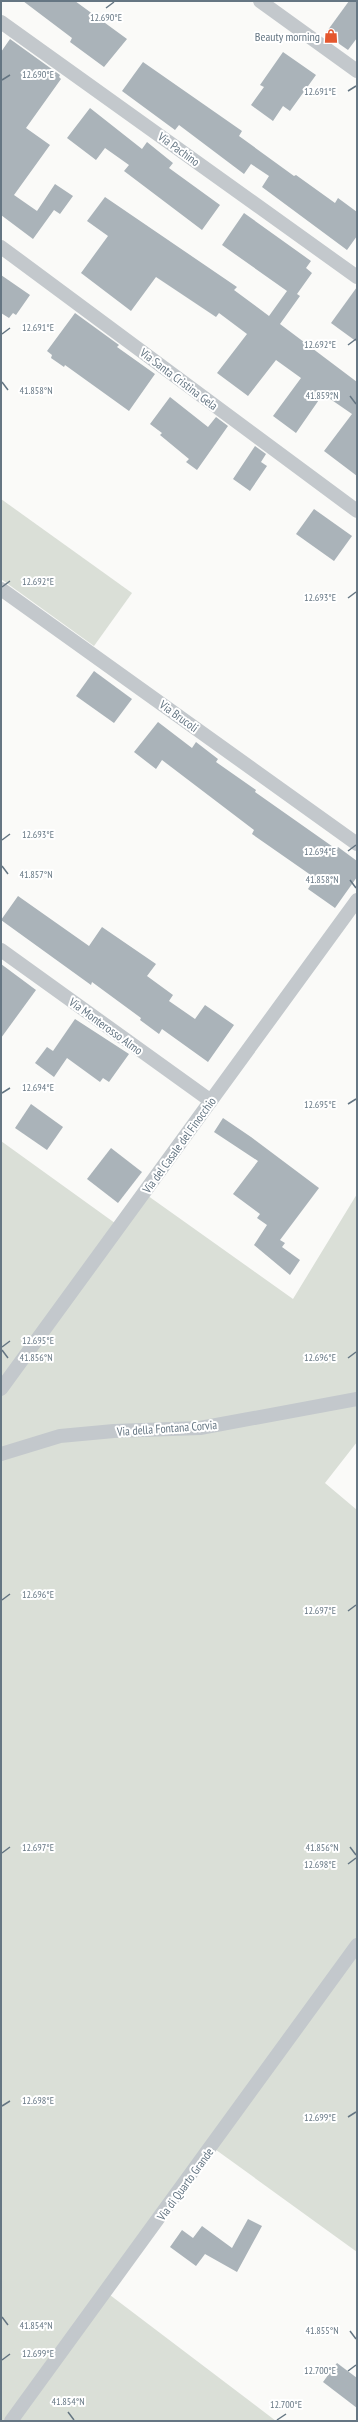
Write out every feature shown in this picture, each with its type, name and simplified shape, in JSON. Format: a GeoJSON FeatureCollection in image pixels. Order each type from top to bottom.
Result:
{"type":"FeatureCollection","features":[{"type":"Feature","properties":{"kind":"street"},"geometry":{"type":"LineString","coordinates":[[260,1],[357,71]]}},
{"type":"Feature","properties":{"kind":"street","name":"Via Pachino"},"geometry":{"type":"LineString","coordinates":[[1,22],[357,277]]}},
{"type":"Feature","properties":{"kind":"street","name":"Via Santa Cristina Gela"},"geometry":{"type":"LineString","coordinates":[[1,247],[357,510]]}},
{"type":"Feature","properties":{"kind":"street","name":"Via Brucoli"},"geometry":{"type":"LineString","coordinates":[[1,589],[357,844]]}},
{"type":"Feature","properties":{"kind":"street","name":"Via del Casale del Finocchio"},"geometry":{"type":"LineString","coordinates":[[1,1389],[357,900]]}},
{"type":"Feature","properties":{"kind":"street","name":"Via Monterosso Almo"},"geometry":{"type":"LineString","coordinates":[[1,950],[211,1101]]}},
{"type":"Feature","properties":{"kind":"street","name":"Via della Fontana Corvia"},"geometry":{"type":"LineString","coordinates":[[1,1454],[60,1436],[114,1431],[200,1428],[357,1399]]}},
{"type":"Feature","properties":{"kind":"street","name":"Via di Quarto Grande"},"geometry":{"type":"LineString","coordinates":[[11,2421],[357,1945]]}},
{"type":"Feature","properties":{"kind":"shaded area"},"geometry":{"type":"Polygon","coordinates":[[[1,499],[132,593],[94,646],[1,579],[1,499]]]}},
{"type":"Feature","properties":{"kind":"shaded area"},"geometry":{"type":"Polygon","coordinates":[[[1,1141],[119,1226],[144,1193],[293,1299],[357,1194],[357,1442],[325,1483],[357,1510],[357,2252],[212,2147],[106,2292],[276,2421],[1,2421],[1,1141]]]}},
{"type":"Feature","properties":{"kind":"building"},"geometry":{"type":"Polygon","coordinates":[[[23,1],[75,1],[127,39],[104,67],[70,42],[72,38],[23,1]]]}},
{"type":"Feature","properties":{"kind":"building"},"geometry":{"type":"Polygon","coordinates":[[[349,1],[357,1],[357,38],[348,50],[325,34],[349,1]]]}},
{"type":"Feature","properties":{"kind":"building"},"geometry":{"type":"Polygon","coordinates":[[[10,39],[60,75],[59,77],[61,79],[26,128],[50,145],[14,195],[37,211],[55,184],[73,196],[60,214],[54,210],[33,239],[1,215],[1,52],[10,39]]]}},
{"type":"Feature","properties":{"kind":"building"},"geometry":{"type":"Polygon","coordinates":[[[283,52],[316,75],[290,111],[283,106],[273,121],[251,105],[264,87],[260,85],[283,52]]]}},
{"type":"Feature","properties":{"kind":"building"},"geometry":{"type":"Polygon","coordinates":[[[143,62],[242,131],[239,136],[294,176],[296,175],[335,203],[338,198],[357,212],[357,236],[347,250],[262,187],[269,176],[251,164],[244,174],[179,125],[175,130],[122,91],[143,62]]]}},
{"type":"Feature","properties":{"kind":"building"},"geometry":{"type":"Polygon","coordinates":[[[90,108],[142,149],[147,142],[173,163],[169,168],[220,205],[202,230],[124,171],[129,165],[105,148],[96,160],[67,138],[90,108]]]}},
{"type":"Feature","properties":{"kind":"building"},"geometry":{"type":"Polygon","coordinates":[[[105,197],[237,287],[234,290],[269,316],[287,291],[222,245],[244,213],[311,261],[306,268],[312,273],[297,294],[300,296],[280,324],[357,382],[357,476],[324,451],[352,414],[323,394],[296,433],[273,416],[301,378],[276,360],[248,396],[217,373],[247,334],[219,313],[216,317],[156,277],[131,311],[81,273],[108,236],[87,221],[105,197]]]}},
{"type":"Feature","properties":{"kind":"building"},"geometry":{"type":"Polygon","coordinates":[[[1,275],[30,295],[16,315],[13,313],[9,318],[1,313],[1,275]]]}},
{"type":"Feature","properties":{"kind":"building"},"geometry":{"type":"Polygon","coordinates":[[[357,287],[357,342],[331,323],[357,287]]]}},
{"type":"Feature","properties":{"kind":"building"},"geometry":{"type":"Polygon","coordinates":[[[75,313],[119,345],[117,347],[155,374],[129,411],[65,365],[64,367],[51,358],[52,355],[47,351],[75,313]]]}},
{"type":"Feature","properties":{"kind":"building"},"geometry":{"type":"Polygon","coordinates":[[[170,397],[208,427],[216,417],[228,426],[197,470],[186,462],[189,459],[160,435],[162,433],[150,424],[170,397]]]}},
{"type":"Feature","properties":{"kind":"building"},"geometry":{"type":"Polygon","coordinates":[[[255,446],[266,454],[261,462],[267,466],[250,491],[233,479],[255,446]]]}},
{"type":"Feature","properties":{"kind":"building"},"geometry":{"type":"Polygon","coordinates":[[[314,509],[352,536],[334,561],[296,534],[314,509]]]}},
{"type":"Feature","properties":{"kind":"building"},"geometry":{"type":"Polygon","coordinates":[[[94,671],[132,699],[114,723],[76,696],[94,671]]]}},
{"type":"Feature","properties":{"kind":"building"},"geometry":{"type":"Polygon","coordinates":[[[158,722],[192,748],[196,742],[218,759],[216,762],[256,790],[255,792],[336,849],[338,847],[357,861],[357,877],[335,908],[308,889],[315,878],[252,834],[254,830],[162,760],[156,769],[134,752],[158,722]]]}},
{"type":"Feature","properties":{"kind":"building"},"geometry":{"type":"Polygon","coordinates":[[[18,896],[89,946],[102,927],[156,964],[147,976],[173,995],[169,1001],[195,1019],[205,1005],[234,1025],[208,1062],[162,1029],[159,1034],[140,1020],[141,1018],[92,982],[91,985],[1,920],[18,896]]]}},
{"type":"Feature","properties":{"kind":"building"},"geometry":{"type":"Polygon","coordinates":[[[1,964],[36,990],[1,1038],[1,964]]]}},
{"type":"Feature","properties":{"kind":"building"},"geometry":{"type":"Polygon","coordinates":[[[75,1019],[129,1054],[109,1082],[103,1078],[100,1082],[67,1058],[54,1077],[35,1063],[47,1047],[53,1051],[75,1019]]]}},
{"type":"Feature","properties":{"kind":"building"},"geometry":{"type":"Polygon","coordinates":[[[31,1104],[63,1127],[47,1150],[15,1128],[31,1104]]]}},
{"type":"Feature","properties":{"kind":"building"},"geometry":{"type":"Polygon","coordinates":[[[223,1118],[319,1188],[280,1240],[285,1243],[282,1247],[300,1260],[290,1275],[254,1245],[267,1225],[257,1218],[260,1214],[233,1194],[258,1161],[214,1132],[223,1118]]]}},
{"type":"Feature","properties":{"kind":"building"},"geometry":{"type":"Polygon","coordinates":[[[111,1148],[142,1172],[118,1203],[87,1179],[111,1148]]]}},
{"type":"Feature","properties":{"kind":"building"},"geometry":{"type":"Polygon","coordinates":[[[248,2219],[262,2226],[237,2272],[205,2254],[196,2266],[170,2247],[182,2230],[193,2238],[202,2226],[232,2248],[248,2219]]]}},
{"type":"Feature","properties":{"kind":"building"},"geometry":{"type":"Polygon","coordinates":[[[337,2363],[357,2378],[357,2408],[323,2382],[337,2363]]]}},
{"type":"Feature","properties":{"kind":"place","name":"Beauty morning"},"geometry":{"type":"Point","coordinates":[331,36]}}]}
